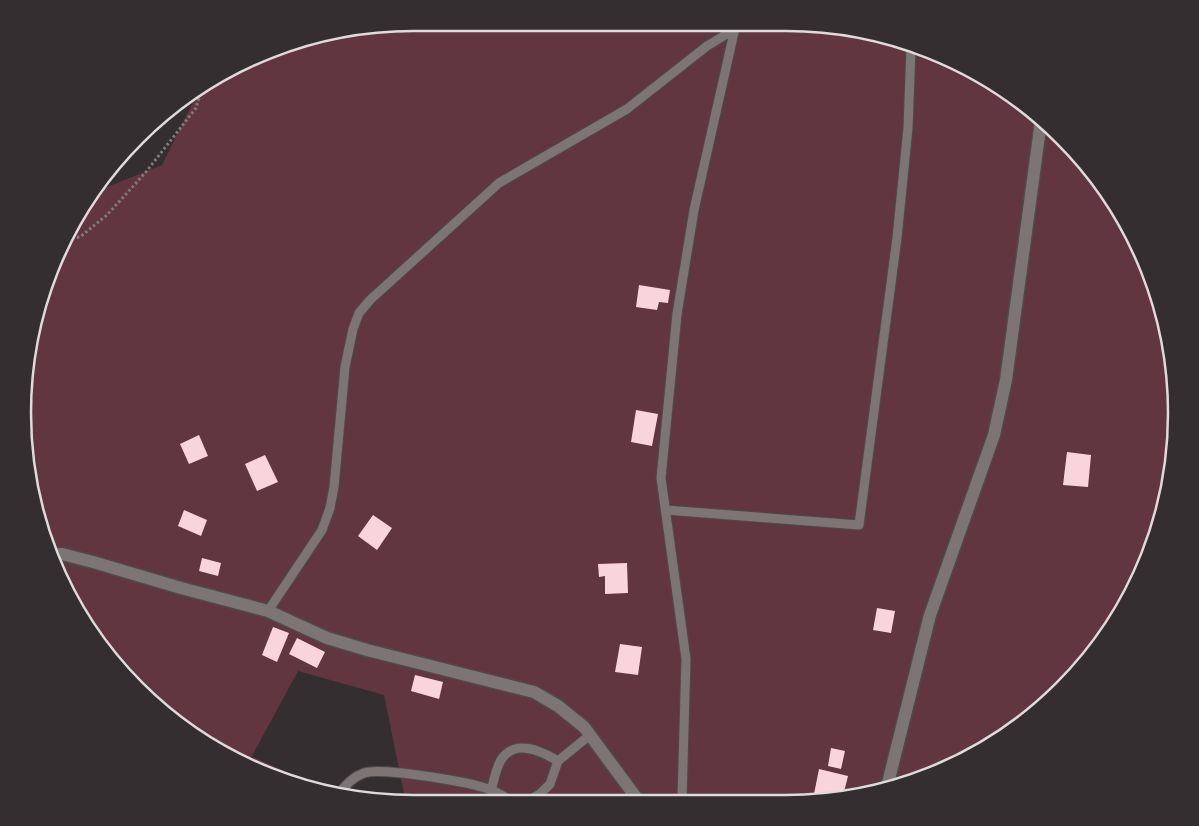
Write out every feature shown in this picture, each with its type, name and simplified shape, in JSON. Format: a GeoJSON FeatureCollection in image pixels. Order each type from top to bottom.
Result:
{"type":"FeatureCollection","features":[{"type":"Feature","properties":{"kind":"street"},"geometry":{"type":"LineString","coordinates":[[889,781],[930,615],[994,435],[1006,380],[1040,128]]}},
{"type":"Feature","properties":{"kind":"street"},"geometry":{"type":"LineString","coordinates":[[58,554],[93,562],[268,611],[327,638],[366,650],[534,692],[558,706],[584,728],[634,795]]}},
{"type":"Feature","properties":{"kind":"lane"},"geometry":{"type":"LineString","coordinates":[[268,611],[322,530],[330,508],[334,487],[345,367],[359,313],[370,300],[499,183],[627,109],[707,46],[732,31]]}},
{"type":"Feature","properties":{"kind":"lane"},"geometry":{"type":"LineString","coordinates":[[682,795],[686,659],[661,478],[677,314],[694,210],[735,31]]}},
{"type":"Feature","properties":{"kind":"lane"},"geometry":{"type":"LineString","coordinates":[[666,510],[859,525],[900,211],[908,128],[911,53]]}},
{"type":"Feature","properties":{"kind":"lane"},"geometry":{"type":"LineString","coordinates":[[538,795],[550,784],[558,760],[590,735]]}},
{"type":"Feature","properties":{"kind":"lane"},"geometry":{"type":"LineString","coordinates":[[491,790],[502,759],[512,750],[526,748],[541,751],[558,760]]}},
{"type":"Feature","properties":{"kind":"lane"},"geometry":{"type":"LineString","coordinates":[[344,788],[353,778],[364,773],[377,771],[413,774],[491,790],[501,795]]}},
{"type":"Feature","properties":{"kind":"path"},"geometry":{"type":"LineString","coordinates":[[74,237],[80,236],[107,215],[146,172],[196,108],[199,97]]}},
{"type":"Feature","properties":{"kind":"shaded area"},"geometry":{"type":"Polygon","coordinates":[[[413,31],[811,32],[885,44],[932,60],[977,82],[998,96],[1038,126],[1056,143],[1073,161],[1103,201],[1117,222],[1139,267],[1155,314],[1160,339],[1167,388],[1168,413],[1167,438],[1160,487],[1155,512],[1139,559],[1117,604],[1089,645],[1073,665],[1038,700],[977,744],[932,766],[885,782],[836,791],[786,795],[404,795],[384,695],[298,671],[251,758],[222,744],[161,700],[126,665],[110,645],[82,604],[60,559],[44,512],[35,463],[31,413],[35,363],[44,314],[60,267],[82,222],[105,188],[162,165],[193,101],[222,82],[267,60],[314,44],[363,35],[413,31]]]}},
{"type":"Feature","properties":{"kind":"shaded area"},"geometry":{"type":"Polygon","coordinates":[[[253,757],[292,775],[267,766],[252,759],[253,757]]]}},
{"type":"Feature","properties":{"kind":"building"},"geometry":{"type":"Polygon","coordinates":[[[639,285],[670,290],[668,303],[659,302],[657,310],[636,307],[639,285]]]}},
{"type":"Feature","properties":{"kind":"building"},"geometry":{"type":"Polygon","coordinates":[[[636,410],[658,414],[652,446],[631,442],[636,410]]]}},
{"type":"Feature","properties":{"kind":"building"},"geometry":{"type":"Polygon","coordinates":[[[199,435],[208,456],[189,464],[180,444],[199,435]]]}},
{"type":"Feature","properties":{"kind":"building"},"geometry":{"type":"Polygon","coordinates":[[[1067,452],[1091,455],[1088,487],[1063,485],[1067,452]]]}},
{"type":"Feature","properties":{"kind":"building"},"geometry":{"type":"Polygon","coordinates":[[[265,455],[278,482],[257,491],[245,464],[265,455]]]}},
{"type":"Feature","properties":{"kind":"building"},"geometry":{"type":"Polygon","coordinates":[[[184,510],[207,520],[201,536],[178,526],[184,510]]]}},
{"type":"Feature","properties":{"kind":"building"},"geometry":{"type":"Polygon","coordinates":[[[373,515],[392,528],[377,550],[358,536],[373,515]]]}},
{"type":"Feature","properties":{"kind":"building"},"geometry":{"type":"Polygon","coordinates":[[[202,558],[221,563],[218,576],[199,571],[202,558]]]}},
{"type":"Feature","properties":{"kind":"building"},"geometry":{"type":"Polygon","coordinates":[[[627,563],[628,593],[605,594],[605,576],[599,577],[598,564],[627,563]]]}},
{"type":"Feature","properties":{"kind":"building"},"geometry":{"type":"Polygon","coordinates":[[[877,608],[895,611],[891,633],[873,630],[877,608]]]}},
{"type":"Feature","properties":{"kind":"building"},"geometry":{"type":"Polygon","coordinates":[[[273,627],[289,633],[277,662],[262,655],[273,627]]]}},
{"type":"Feature","properties":{"kind":"building"},"geometry":{"type":"Polygon","coordinates":[[[297,638],[325,652],[317,668],[289,654],[297,638]]]}},
{"type":"Feature","properties":{"kind":"building"},"geometry":{"type":"Polygon","coordinates":[[[620,644],[642,647],[638,675],[615,672],[620,644]]]}},
{"type":"Feature","properties":{"kind":"building"},"geometry":{"type":"Polygon","coordinates":[[[415,675],[443,682],[439,699],[411,691],[415,675]]]}},
{"type":"Feature","properties":{"kind":"building"},"geometry":{"type":"Polygon","coordinates":[[[831,748],[845,751],[841,769],[828,766],[831,748]]]}},
{"type":"Feature","properties":{"kind":"building"},"geometry":{"type":"Polygon","coordinates":[[[819,769],[848,776],[845,790],[814,794],[819,769]]]}}]}
